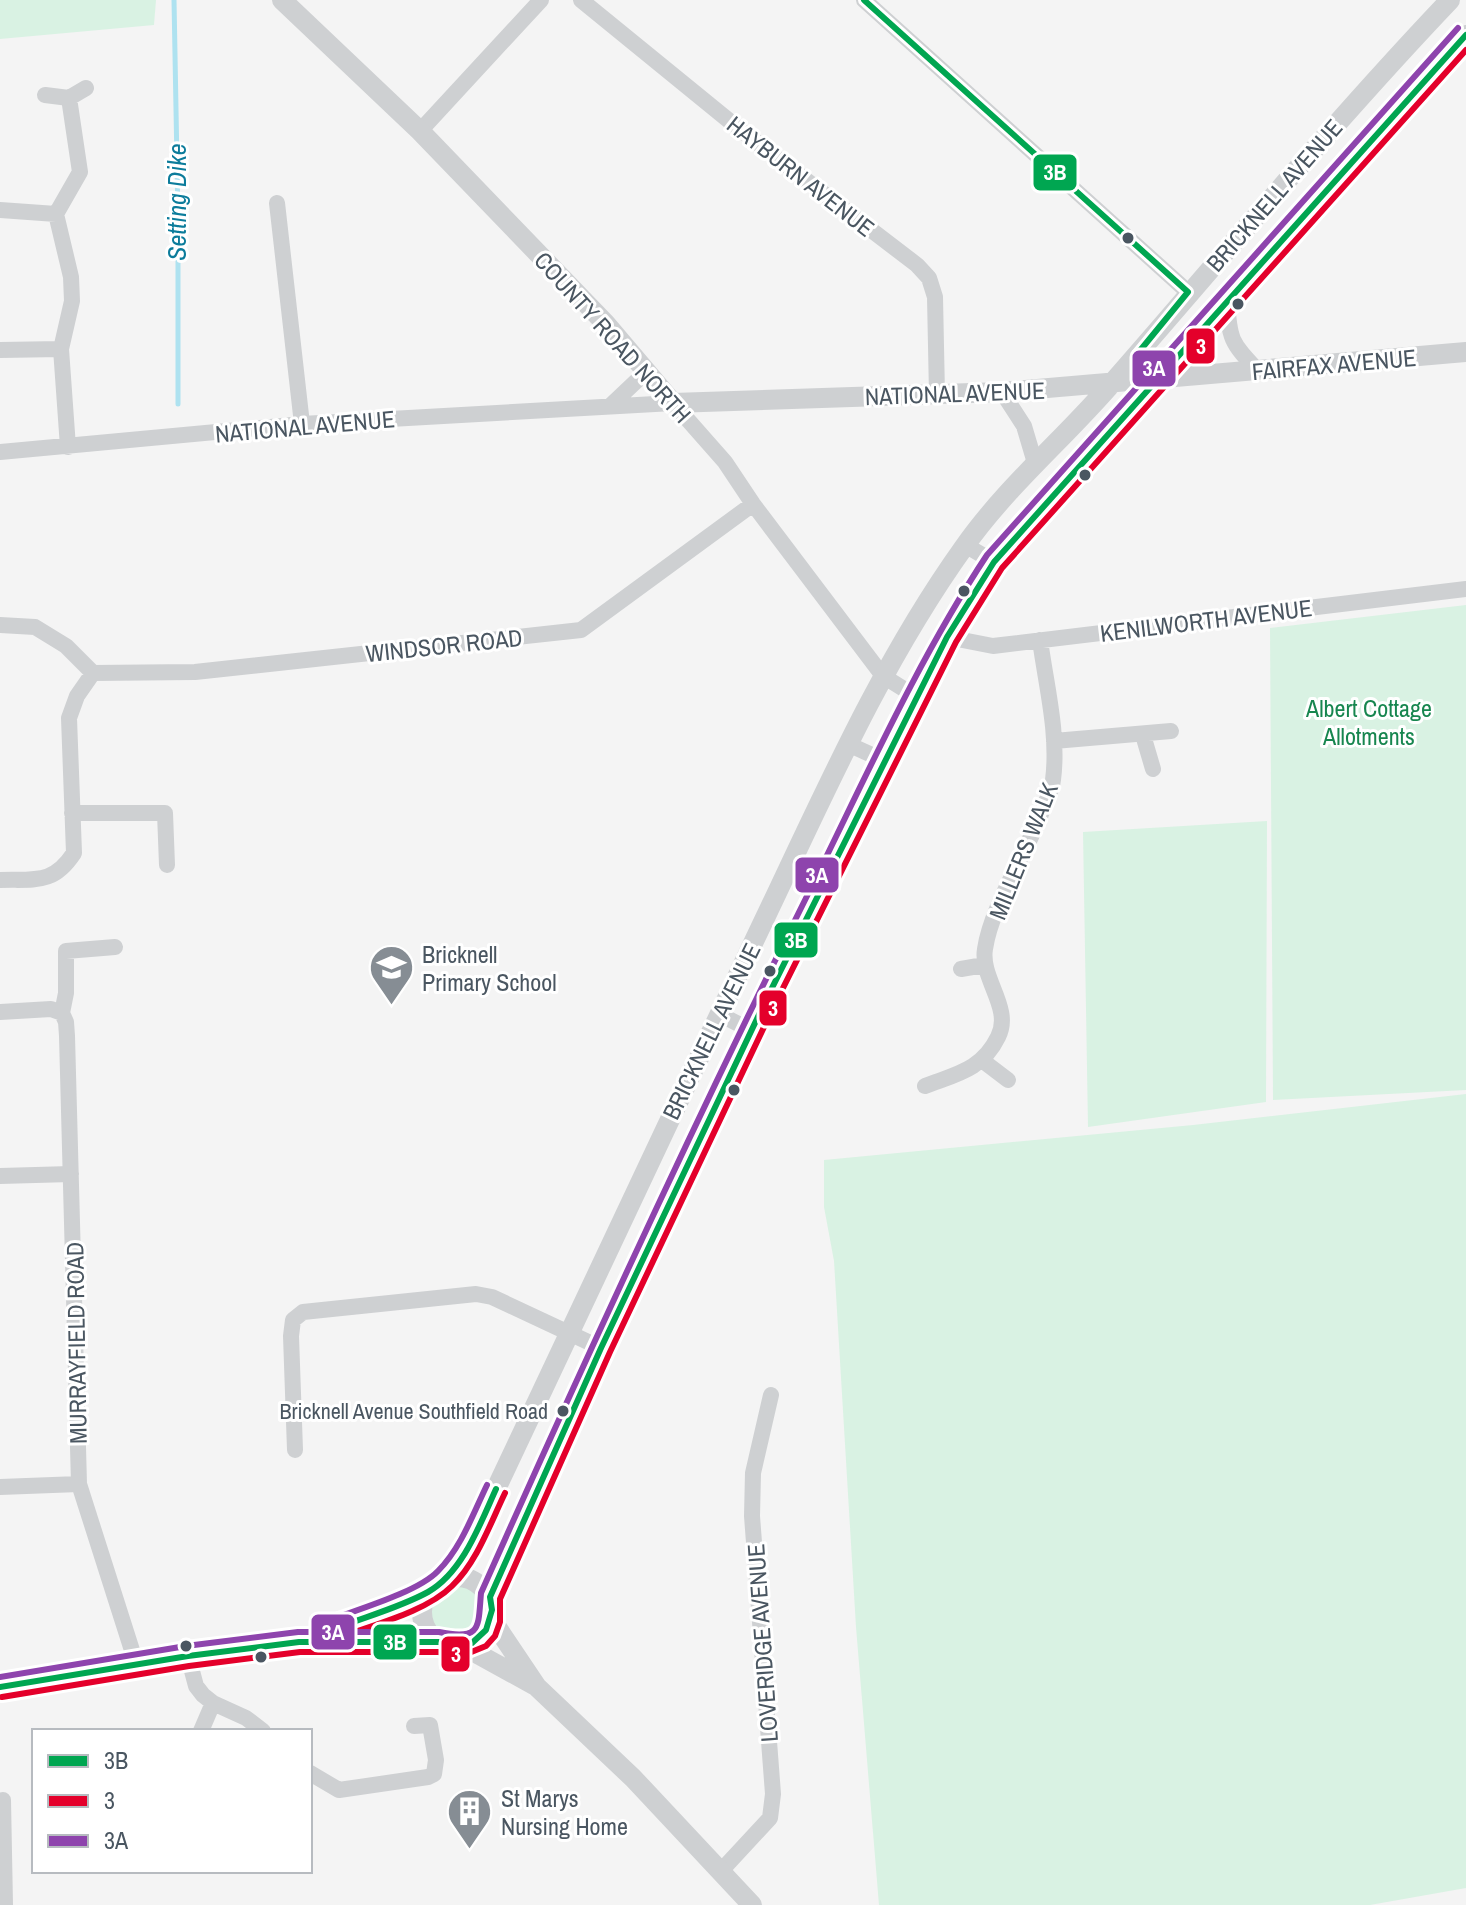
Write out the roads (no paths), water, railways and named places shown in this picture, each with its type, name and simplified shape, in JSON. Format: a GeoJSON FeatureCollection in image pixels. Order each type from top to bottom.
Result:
{"type":"FeatureCollection","features":[{"type":"Feature","properties":{"kind":"street","name":"COUNTY ROAD NORTH"},"geometry":{"type":"LineString","coordinates":[[282,0],[420,131],[606,324],[725,462],[753,504],[883,676],[915,696]]}},
{"type":"Feature","properties":{"kind":"street"},"geometry":{"type":"LineString","coordinates":[[420,131],[541,0]]}},
{"type":"Feature","properties":{"kind":"street","name":"HAYBURN AVENUE"},"geometry":{"type":"LineString","coordinates":[[581,0],[738,128],[917,265],[929,278],[935,297],[937,395]]}},
{"type":"Feature","properties":{"kind":"street"},"geometry":{"type":"LineString","coordinates":[[864,0],[1188,292]]}},
{"type":"Feature","properties":{"kind":"street","name":"BRICKNELL AVENUE"},"geometry":{"type":"LineString","coordinates":[[446,1578],[471,1542],[719,1014],[883,676],[965,545],[1035,463],[1111,385],[1188,292],[1450,0]]}},
{"type":"Feature","properties":{"kind":"street","name":"BRICKNELL AVENUE"},"geometry":{"type":"LineString","coordinates":[[490,1597],[601,1348],[915,696],[947,637],[994,562],[1466,35]]}},
{"type":"Feature","properties":{"kind":"street"},"geometry":{"type":"LineString","coordinates":[[45,95],[69,98],[86,88]]}},
{"type":"Feature","properties":{"kind":"street"},"geometry":{"type":"LineString","coordinates":[[68,447],[61,349],[72,301],[56,214],[80,172],[69,98]]}},
{"type":"Feature","properties":{"kind":"street"},"geometry":{"type":"LineString","coordinates":[[277,203],[302,424]]}},
{"type":"Feature","properties":{"kind":"street"},"geometry":{"type":"LineString","coordinates":[[0,210],[56,214]]}},
{"type":"Feature","properties":{"kind":"street","name":"BRICKNELL AVENUE"},"geometry":{"type":"LineString","coordinates":[[1227,299],[1228,325],[1234,345],[1258,371]]}},
{"type":"Feature","properties":{"kind":"street"},"geometry":{"type":"LineString","coordinates":[[0,350],[61,349]]}},
{"type":"Feature","properties":{"kind":"street","name":"FAIRFAX AVENUE"},"geometry":{"type":"LineString","coordinates":[[1155,380],[1466,352]]}},
{"type":"Feature","properties":{"kind":"street"},"geometry":{"type":"LineString","coordinates":[[610,406],[647,371]]}},
{"type":"Feature","properties":{"kind":"street","name":"NATIONAL AVENUE"},"geometry":{"type":"LineString","coordinates":[[0,452],[302,424],[673,403],[1002,392],[1155,380]]}},
{"type":"Feature","properties":{"kind":"street"},"geometry":{"type":"LineString","coordinates":[[1002,392],[1024,426],[1035,463]]}},
{"type":"Feature","properties":{"kind":"street","name":"WINDSOR ROAD"},"geometry":{"type":"LineString","coordinates":[[93,673],[195,672],[581,630],[753,504]]}},
{"type":"Feature","properties":{"kind":"street"},"geometry":{"type":"LineString","coordinates":[[965,545],[994,562]]}},
{"type":"Feature","properties":{"kind":"street","name":"KENILWORTH AVENUE"},"geometry":{"type":"LineString","coordinates":[[947,637],[993,646],[1466,589]]}},
{"type":"Feature","properties":{"kind":"street"},"geometry":{"type":"LineString","coordinates":[[0,625],[35,627],[66,646],[93,673],[77,696],[69,718],[74,853],[64,867],[52,876],[0,880]]}},
{"type":"Feature","properties":{"kind":"street","name":"MILLERS WALK"},"geometry":{"type":"LineString","coordinates":[[984,965],[985,948],[998,908],[1029,843],[1053,782],[1054,741],[1040,640]]}},
{"type":"Feature","properties":{"kind":"street"},"geometry":{"type":"LineString","coordinates":[[1054,741],[1171,731]]}},
{"type":"Feature","properties":{"kind":"street"},"geometry":{"type":"LineString","coordinates":[[1143,735],[1153,769]]}},
{"type":"Feature","properties":{"kind":"street"},"geometry":{"type":"LineString","coordinates":[[850,745],[885,761]]}},
{"type":"Feature","properties":{"kind":"street"},"geometry":{"type":"LineString","coordinates":[[72,813],[165,813],[167,865]]}},
{"type":"Feature","properties":{"kind":"street","name":"MURRAYFIELD ROAD"},"geometry":{"type":"LineString","coordinates":[[115,947],[66,951],[66,993],[62,1013],[66,1022],[79,1484],[137,1666]]}},
{"type":"Feature","properties":{"kind":"street"},"geometry":{"type":"LineString","coordinates":[[925,1086],[983,1061],[1000,1034],[1000,1006],[984,965],[961,969]]}},
{"type":"Feature","properties":{"kind":"street"},"geometry":{"type":"LineString","coordinates":[[0,1012],[51,1009],[62,1013]]}},
{"type":"Feature","properties":{"kind":"street"},"geometry":{"type":"LineString","coordinates":[[719,1014],[752,1031]]}},
{"type":"Feature","properties":{"kind":"street"},"geometry":{"type":"LineString","coordinates":[[983,1061],[1008,1080]]}},
{"type":"Feature","properties":{"kind":"street"},"geometry":{"type":"LineString","coordinates":[[0,1176],[71,1174]]}},
{"type":"Feature","properties":{"kind":"street"},"geometry":{"type":"LineString","coordinates":[[295,1450],[291,1336],[293,1320],[303,1312],[476,1294],[492,1297],[601,1348]]}},
{"type":"Feature","properties":{"kind":"street","name":"LOVERIDGE AVENUE"},"geometry":{"type":"LineString","coordinates":[[720,1872],[757,1835],[770,1818],[772,1806],[752,1516],[753,1473],[771,1395]]}},
{"type":"Feature","properties":{"kind":"street"},"geometry":{"type":"LineString","coordinates":[[0,1487],[79,1484]]}},
{"type":"Feature","properties":{"kind":"street"},"geometry":{"type":"LineString","coordinates":[[299,1642],[428,1592],[446,1578],[462,1576],[479,1583],[490,1597],[492,1620],[537,1687],[633,1778],[752,1905]]}},
{"type":"Feature","properties":{"kind":"street"},"geometry":{"type":"LineString","coordinates":[[428,1592],[422,1608],[427,1631],[439,1642]]}},
{"type":"Feature","properties":{"kind":"street"},"geometry":{"type":"LineString","coordinates":[[465,1647],[482,1637],[492,1620]]}},
{"type":"Feature","properties":{"kind":"street"},"geometry":{"type":"LineString","coordinates":[[0,1687],[188,1656],[299,1642],[439,1642],[452,1647],[465,1647],[537,1687]]}},
{"type":"Feature","properties":{"kind":"street"},"geometry":{"type":"LineString","coordinates":[[188,1656],[196,1686],[213,1703],[246,1718],[260,1729]]}},
{"type":"Feature","properties":{"kind":"street"},"geometry":{"type":"LineString","coordinates":[[202,1729],[213,1703]]}},
{"type":"Feature","properties":{"kind":"street"},"geometry":{"type":"LineString","coordinates":[[312,1774],[339,1790],[428,1777],[434,1774],[436,1760],[430,1725],[414,1726]]}},
{"type":"Feature","properties":{"kind":"street"},"geometry":{"type":"LineString","coordinates":[[3,1800],[2,1876],[5,1905]]}},
{"type":"Feature","properties":{"kind":"waterway","name":"Setting Dike"},"geometry":{"type":"LineString","coordinates":[[174,0],[178,404]]}},
{"type":"Feature","properties":{"kind":"place","name":"Bricknell Primary School"},"geometry":{"type":"Point","coordinates":[391,1007]}},
{"type":"Feature","properties":{"kind":"place","name":"Bricknell Avenue Southfield Road"},"geometry":{"type":"Point","coordinates":[563,1411]}},
{"type":"Feature","properties":{"kind":"place","name":"St Marys Nursing Home"},"geometry":{"type":"Point","coordinates":[470,1851]}},
{"type":"Feature","properties":{"kind":"park label","name":"Albert Cottage Allotments"},"geometry":{"type":"Point","coordinates":[1369,722]}}]}
